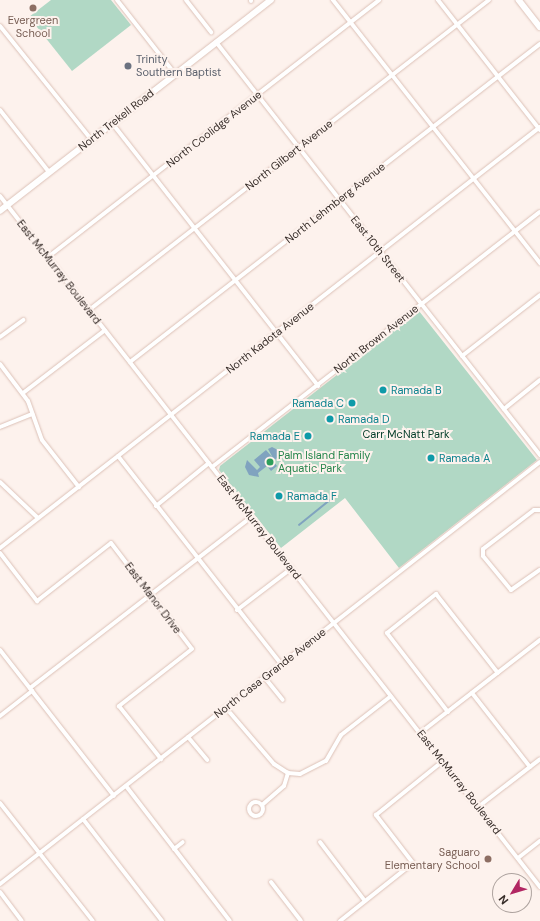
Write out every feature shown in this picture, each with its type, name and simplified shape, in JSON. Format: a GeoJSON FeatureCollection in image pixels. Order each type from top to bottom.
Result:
{"type":"FeatureCollection","features":[{"type":"Feature","properties":{"kind":"main road","name":"North Trekell Road"},"geometry":{"type":"LineString","coordinates":[[0,211],[271,0]]}},
{"type":"Feature","properties":{"kind":"main road"},"geometry":{"type":"LineString","coordinates":[[519,0],[540,27]]}},
{"type":"Feature","properties":{"kind":"street"},"geometry":{"type":"LineString","coordinates":[[117,0],[176,74]]}},
{"type":"Feature","properties":{"kind":"street"},"geometry":{"type":"LineString","coordinates":[[186,0],[211,32]]}},
{"type":"Feature","properties":{"kind":"street"},"geometry":{"type":"LineString","coordinates":[[333,0],[540,263]]}},
{"type":"Feature","properties":{"kind":"street","name":"North Coolidge Avenue"},"geometry":{"type":"LineString","coordinates":[[48,258],[379,0]]}},
{"type":"Feature","properties":{"kind":"street"},"geometry":{"type":"LineString","coordinates":[[438,0],[540,129]]}},
{"type":"Feature","properties":{"kind":"street","name":"North Gilbert Avenue"},"geometry":{"type":"LineString","coordinates":[[89,310],[489,0]]}},
{"type":"Feature","properties":{"kind":"street"},"geometry":{"type":"LineString","coordinates":[[0,26],[91,139]]}},
{"type":"Feature","properties":{"kind":"street","name":"East 10th Street"},"geometry":{"type":"LineString","coordinates":[[216,42],[540,455]]}},
{"type":"Feature","properties":{"kind":"street","name":"North Lehmberg Avenue"},"geometry":{"type":"LineString","coordinates":[[130,362],[540,44]]}},
{"type":"Feature","properties":{"kind":"street"},"geometry":{"type":"LineString","coordinates":[[0,110],[49,172]]}},
{"type":"Feature","properties":{"kind":"street"},"geometry":{"type":"LineString","coordinates":[[112,123],[318,386]]}},
{"type":"Feature","properties":{"kind":"street","name":"North Kadota Avenue"},"geometry":{"type":"LineString","coordinates":[[0,548],[540,129]]}},
{"type":"Feature","properties":{"kind":"street","name":"East McMurray Boulevard"},"geometry":{"type":"LineString","coordinates":[[0,196],[540,887]]}},
{"type":"Feature","properties":{"kind":"street","name":"North Brown Avenue"},"geometry":{"type":"LineString","coordinates":[[156,506],[318,386],[540,212]]}},
{"type":"Feature","properties":{"kind":"street"},"geometry":{"type":"LineString","coordinates":[[462,356],[540,296]]}},
{"type":"Feature","properties":{"kind":"street"},"geometry":{"type":"LineString","coordinates":[[0,337],[23,320]]}},
{"type":"Feature","properties":{"kind":"street"},"geometry":{"type":"LineString","coordinates":[[23,393],[105,330]]}},
{"type":"Feature","properties":{"kind":"street"},"geometry":{"type":"LineString","coordinates":[[0,364],[23,393],[42,440],[79,487]]}},
{"type":"Feature","properties":{"kind":"street"},"geometry":{"type":"LineString","coordinates":[[504,409],[540,380]]}},
{"type":"Feature","properties":{"kind":"street"},"geometry":{"type":"LineString","coordinates":[[0,427],[32,414]]}},
{"type":"Feature","properties":{"kind":"street"},"geometry":{"type":"LineString","coordinates":[[118,456],[237,610],[282,665]]}},
{"type":"Feature","properties":{"kind":"street","name":"North Casa Grande Avenue"},"geometry":{"type":"LineString","coordinates":[[0,884],[540,462]]}},
{"type":"Feature","properties":{"kind":"street"},"geometry":{"type":"LineString","coordinates":[[0,482],[38,518]]}},
{"type":"Feature","properties":{"kind":"street"},"geometry":{"type":"LineString","coordinates":[[540,510],[534,510],[484,549],[483,556],[511,590],[540,570]]}},
{"type":"Feature","properties":{"kind":"street"},"geometry":{"type":"LineString","coordinates":[[0,716],[31,689],[251,517]]}},
{"type":"Feature","properties":{"kind":"street","name":"East Manor Drive"},"geometry":{"type":"LineString","coordinates":[[0,553],[37,601],[110,543],[192,649],[119,706],[161,759]]}},
{"type":"Feature","properties":{"kind":"street"},"geometry":{"type":"LineString","coordinates":[[237,610],[292,568]]}},
{"type":"Feature","properties":{"kind":"street"},"geometry":{"type":"LineString","coordinates":[[448,712],[387,633],[436,594],[498,673]]}},
{"type":"Feature","properties":{"kind":"street"},"geometry":{"type":"LineString","coordinates":[[420,733],[540,640]]}},
{"type":"Feature","properties":{"kind":"street"},"geometry":{"type":"LineString","coordinates":[[0,650],[114,796]]}},
{"type":"Feature","properties":{"kind":"street"},"geometry":{"type":"LineString","coordinates":[[265,678],[283,700]]}},
{"type":"Feature","properties":{"kind":"street"},"geometry":{"type":"LineString","coordinates":[[472,693],[530,767]]}},
{"type":"Feature","properties":{"kind":"street"},"geometry":{"type":"LineString","coordinates":[[226,708],[274,764],[288,773],[313,770],[326,761],[341,735],[391,696]]}},
{"type":"Feature","properties":{"kind":"street"},"geometry":{"type":"LineString","coordinates":[[188,737],[207,760]]}},
{"type":"Feature","properties":{"kind":"street"},"geometry":{"type":"LineString","coordinates":[[478,807],[540,759]]}},
{"type":"Feature","properties":{"kind":"street"},"geometry":{"type":"LineString","coordinates":[[340,921],[413,863],[376,815],[442,761]]}},
{"type":"Feature","properties":{"kind":"street"},"geometry":{"type":"LineString","coordinates":[[262,804],[284,786],[288,773]]}},
{"type":"Feature","properties":{"kind":"street"},"geometry":{"type":"LineString","coordinates":[[126,786],[230,921]]}},
{"type":"Feature","properties":{"kind":"street"},"geometry":{"type":"LineString","coordinates":[[0,803],[93,921]]}},
{"type":"Feature","properties":{"kind":"street"},"geometry":{"type":"LineString","coordinates":[[84,819],[162,921]]}},
{"type":"Feature","properties":{"kind":"street"},"geometry":{"type":"LineString","coordinates":[[518,858],[540,841]]}},
{"type":"Feature","properties":{"kind":"street"},"geometry":{"type":"LineString","coordinates":[[174,849],[183,842]]}},
{"type":"Feature","properties":{"kind":"street"},"geometry":{"type":"LineString","coordinates":[[320,842],[365,901]]}},
{"type":"Feature","properties":{"kind":"street"},"geometry":{"type":"LineString","coordinates":[[271,882],[301,921]]}},
{"type":"Feature","properties":{"kind":"street"},"geometry":{"type":"LineString","coordinates":[[0,892],[22,921]]}},
{"type":"Feature","properties":{"kind":"green space"},"geometry":{"type":"Polygon","coordinates":[[[51,0],[111,0],[131,25],[72,71],[29,17],[51,0]]]}},
{"type":"Feature","properties":{"kind":"green space","name":"Carr McNatt Park"},"geometry":{"type":"Polygon","coordinates":[[[419,311],[537,460],[399,568],[345,498],[281,548],[219,470],[220,466],[419,311]]]}},
{"type":"Feature","properties":{"kind":"water"},"geometry":{"type":"Polygon","coordinates":[[[272,447],[284,453],[273,461],[277,466],[271,471],[267,466],[258,473],[259,477],[249,475],[245,467],[247,460],[257,470],[260,467],[254,460],[266,450],[273,458],[268,449],[272,447]]]}},
{"type":"Feature","properties":{"kind":"waterway"},"geometry":{"type":"LineString","coordinates":[[299,525],[335,496]]}},
{"type":"Feature","properties":{"kind":"place","name":"Evergreen School"},"geometry":{"type":"Point","coordinates":[33,8]}},
{"type":"Feature","properties":{"kind":"place","name":"Trinity Southern Baptist"},"geometry":{"type":"Point","coordinates":[128,66]}},
{"type":"Feature","properties":{"kind":"place","name":"Ramada B"},"geometry":{"type":"Point","coordinates":[383,390]}},
{"type":"Feature","properties":{"kind":"place","name":"Ramada C"},"geometry":{"type":"Point","coordinates":[352,403]}},
{"type":"Feature","properties":{"kind":"place","name":"Ramada D"},"geometry":{"type":"Point","coordinates":[330,419]}},
{"type":"Feature","properties":{"kind":"place","name":"Ramada E"},"geometry":{"type":"Point","coordinates":[308,436]}},
{"type":"Feature","properties":{"kind":"place","name":"Ramada A"},"geometry":{"type":"Point","coordinates":[431,458]}},
{"type":"Feature","properties":{"kind":"place","name":"Palm Island Family Aquatic Park"},"geometry":{"type":"Point","coordinates":[270,462]}},
{"type":"Feature","properties":{"kind":"place","name":"Ramada F"},"geometry":{"type":"Point","coordinates":[279,496]}},
{"type":"Feature","properties":{"kind":"place","name":"Saguaro Elementary School"},"geometry":{"type":"Point","coordinates":[488,859]}}]}
